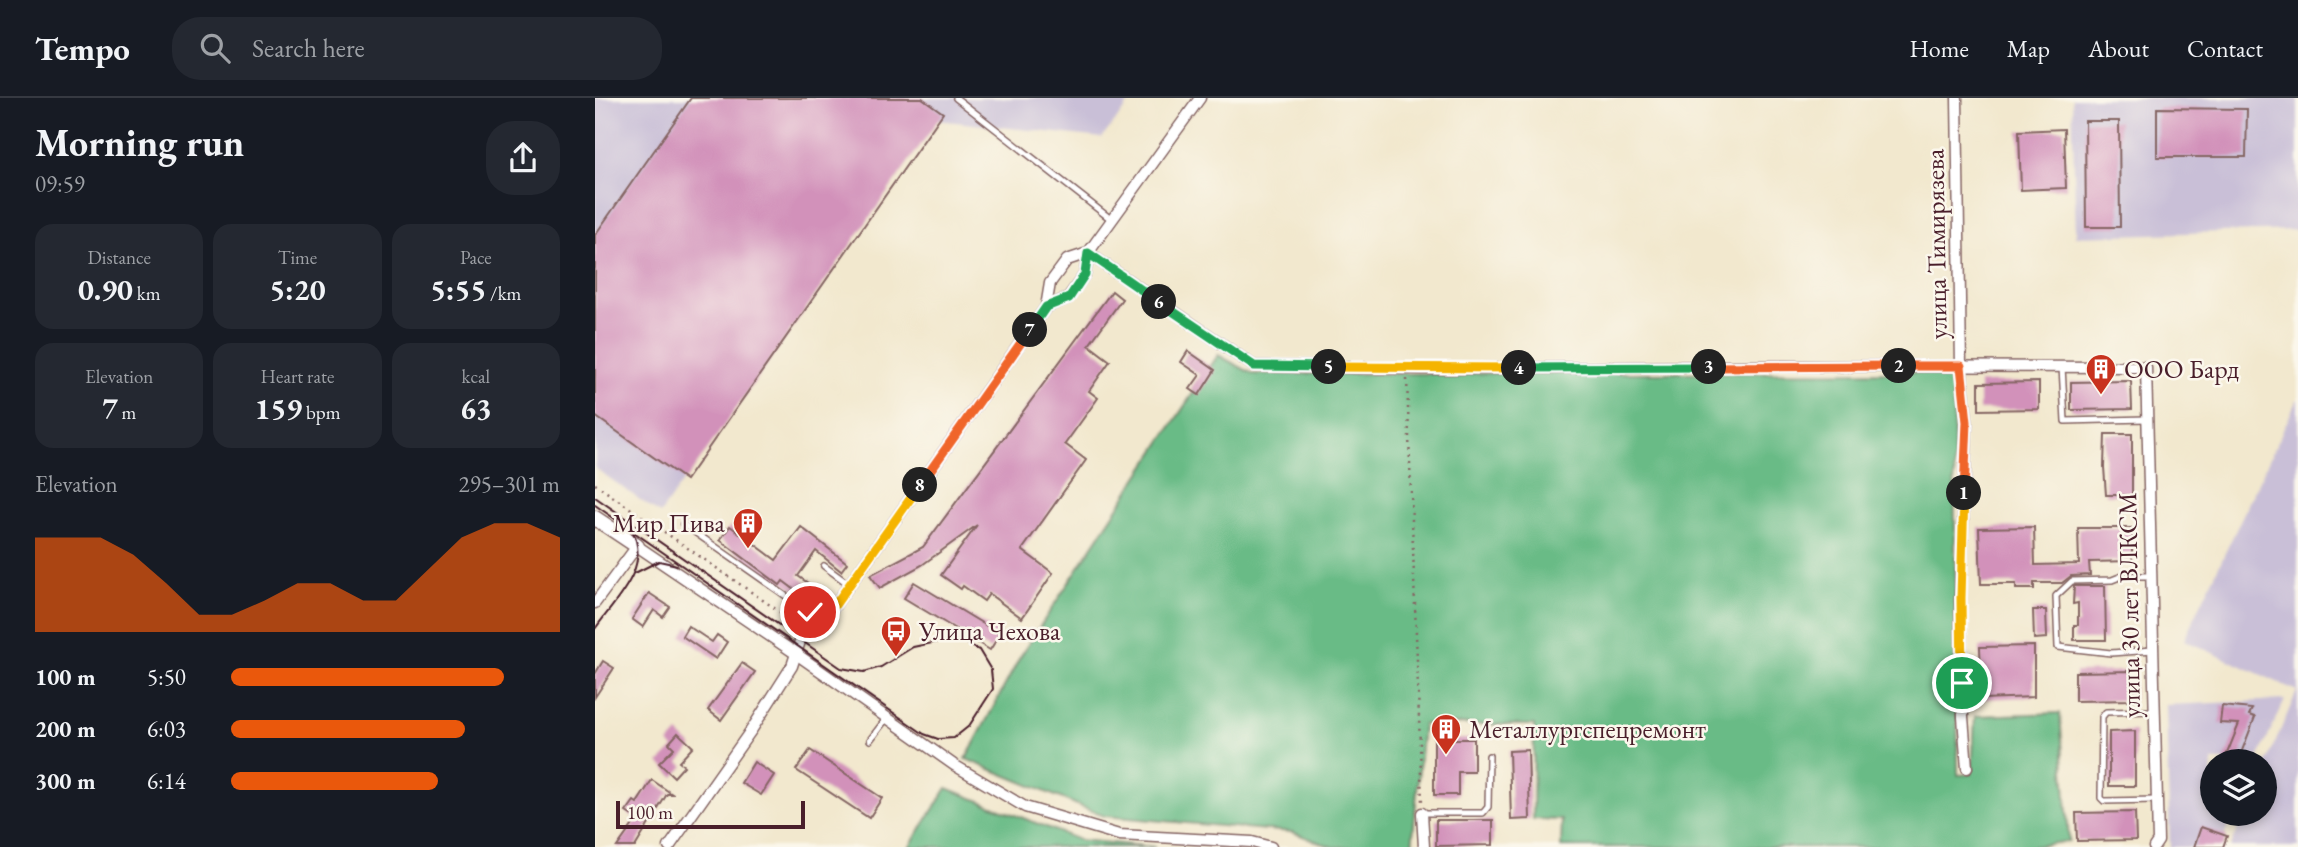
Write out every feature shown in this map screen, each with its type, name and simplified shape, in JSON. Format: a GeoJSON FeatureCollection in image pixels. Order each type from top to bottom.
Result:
{"type":"FeatureCollection","features":[{"type":"Feature","properties":{"kind":"street"},"geometry":{"type":"LineString","coordinates":[[1046,307],[1069,298],[1085,274],[1088,253],[1200,98]]}},
{"type":"Feature","properties":{"kind":"street","name":"улица Тимирязева"},"geometry":{"type":"LineString","coordinates":[[1957,98],[1961,366],[1967,422],[1961,598],[1963,717],[1967,768]]}},
{"type":"Feature","properties":{"kind":"street"},"geometry":{"type":"LineString","coordinates":[[669,847],[752,729],[792,666],[804,629],[823,622],[1046,307],[1050,283],[1067,260],[1088,253]]}},
{"type":"Feature","properties":{"kind":"street"},"geometry":{"type":"LineString","coordinates":[[1088,253],[1254,366],[1407,369],[2062,367]]}},
{"type":"Feature","properties":{"kind":"street","name":"улица 30 лет ВЛКСМ"},"geometry":{"type":"LineString","coordinates":[[2062,367],[2146,368],[2156,844]]}},
{"type":"Feature","properties":{"kind":"street"},"geometry":{"type":"LineString","coordinates":[[595,517],[954,765],[1025,807],[1119,835],[1252,842],[1271,847]]}},
{"type":"Feature","properties":{"kind":"street"},"geometry":{"type":"LineString","coordinates":[[595,603],[637,546]]}},
{"type":"Feature","properties":{"kind":"street"},"geometry":{"type":"LineString","coordinates":[[1422,813],[1424,847]]}},
{"type":"Feature","properties":{"kind":"lane"},"geometry":{"type":"LineString","coordinates":[[956,98],[1112,220]]}},
{"type":"Feature","properties":{"kind":"lane"},"geometry":{"type":"LineString","coordinates":[[2062,367],[2065,421],[2147,419]]}},
{"type":"Feature","properties":{"kind":"lane"},"geometry":{"type":"LineString","coordinates":[[683,524],[823,622]]}},
{"type":"Feature","properties":{"kind":"lane"},"geometry":{"type":"LineString","coordinates":[[824,566],[849,585]]}},
{"type":"Feature","properties":{"kind":"lane"},"geometry":{"type":"LineString","coordinates":[[2151,576],[2072,581],[2056,596],[2058,648],[2112,653],[2153,650]]}},
{"type":"Feature","properties":{"kind":"lane"},"geometry":{"type":"LineString","coordinates":[[2154,711],[2106,712],[2102,717],[2101,798],[2104,801],[2157,800]]}},
{"type":"Feature","properties":{"kind":"lane"},"geometry":{"type":"LineString","coordinates":[[870,740],[886,719]]}},
{"type":"Feature","properties":{"kind":"lane"},"geometry":{"type":"LineString","coordinates":[[1422,813],[1483,813],[1488,807],[1489,756]]}},
{"type":"Feature","properties":{"kind":"path"},"geometry":{"type":"LineString","coordinates":[[1407,369],[1422,813]]}},
{"type":"Feature","properties":{"kind":"path"},"geometry":{"type":"LineString","coordinates":[[595,484],[804,629]]}},
{"type":"Feature","properties":{"kind":"shaded area"},"geometry":{"type":"Polygon","coordinates":[[[595,98],[1133,98],[1102,138],[937,120],[660,514],[595,468],[595,98]]]}},
{"type":"Feature","properties":{"kind":"shaded area"},"geometry":{"type":"Polygon","coordinates":[[[2072,98],[2298,98],[2298,230],[2076,236],[2072,98]]]}},
{"type":"Feature","properties":{"kind":"shaded area"},"geometry":{"type":"Polygon","coordinates":[[[2298,398],[2298,847],[2230,847],[2239,826],[2277,826],[2277,749],[2273,749],[2297,691],[2184,640],[2298,398]]]}},
{"type":"Feature","properties":{"kind":"shaded area"},"geometry":{"type":"Polygon","coordinates":[[[2285,700],[2263,749],[2200,749],[2200,826],[2229,826],[2219,847],[2170,847],[2166,705],[2285,700]]]}},
{"type":"Feature","properties":{"kind":"green space"},"geometry":{"type":"Polygon","coordinates":[[[1218,355],[1253,374],[1953,372],[1958,775],[1972,774],[1975,716],[2060,713],[2069,841],[2030,847],[1561,847],[1562,820],[1533,819],[1534,725],[1423,724],[1412,847],[1332,847],[1292,832],[1104,816],[966,759],[1020,657],[1218,355]]]}},
{"type":"Feature","properties":{"kind":"green space"},"geometry":{"type":"Polygon","coordinates":[[[947,788],[1079,840],[1155,847],[909,847],[947,788]]]}},
{"type":"Feature","properties":{"kind":"building"},"geometry":{"type":"Polygon","coordinates":[[[691,98],[922,98],[943,113],[686,480],[595,416],[595,235],[691,98]]]}},
{"type":"Feature","properties":{"kind":"building"},"geometry":{"type":"Polygon","coordinates":[[[2157,108],[2247,109],[2246,157],[2157,157],[2157,108]]]}},
{"type":"Feature","properties":{"kind":"building"},"geometry":{"type":"Polygon","coordinates":[[[2085,121],[2119,121],[2120,227],[2086,227],[2085,121]]]}},
{"type":"Feature","properties":{"kind":"building"},"geometry":{"type":"Polygon","coordinates":[[[2064,129],[2066,188],[2021,190],[2019,131],[2064,129]]]}},
{"type":"Feature","properties":{"kind":"building"},"geometry":{"type":"Polygon","coordinates":[[[1112,291],[1122,299],[1089,345],[1110,361],[1089,391],[1098,398],[1065,444],[1086,460],[1022,550],[1053,573],[1022,618],[989,594],[984,601],[941,575],[977,525],[922,565],[880,588],[870,575],[923,547],[1112,291]]]}},
{"type":"Feature","properties":{"kind":"building"},"geometry":{"type":"Polygon","coordinates":[[[1188,351],[1215,370],[1199,395],[1190,389],[1200,375],[1181,362],[1188,351]]]}},
{"type":"Feature","properties":{"kind":"building","name":"ООО Бард"},"geometry":{"type":"Polygon","coordinates":[[[2131,381],[2132,409],[2071,410],[2071,382],[2131,381]]]}},
{"type":"Feature","properties":{"kind":"building"},"geometry":{"type":"Polygon","coordinates":[[[2039,382],[2039,409],[1979,410],[1979,383],[2039,382]]]}},
{"type":"Feature","properties":{"kind":"building"},"geometry":{"type":"Polygon","coordinates":[[[2105,434],[2132,434],[2132,495],[2106,495],[2105,434]]]}},
{"type":"Feature","properties":{"kind":"building"},"geometry":{"type":"Polygon","coordinates":[[[730,526],[776,560],[801,527],[847,563],[841,571],[816,551],[798,576],[815,588],[807,599],[783,581],[780,585],[720,540],[730,526]]]}},
{"type":"Feature","properties":{"kind":"building"},"geometry":{"type":"Polygon","coordinates":[[[2034,527],[2035,565],[2079,564],[2078,528],[2132,528],[2132,561],[2089,562],[2090,575],[2071,576],[2062,583],[2034,583],[2034,589],[2016,589],[2016,584],[1981,584],[1979,528],[2034,527]]]}},
{"type":"Feature","properties":{"kind":"building"},"geometry":{"type":"Polygon","coordinates":[[[914,582],[1000,634],[990,650],[904,598],[914,582]]]}},
{"type":"Feature","properties":{"kind":"building"},"geometry":{"type":"Polygon","coordinates":[[[2074,586],[2105,586],[2106,640],[2074,640],[2074,625],[2078,625],[2078,603],[2073,604],[2074,586]]]}},
{"type":"Feature","properties":{"kind":"building"},"geometry":{"type":"Polygon","coordinates":[[[649,593],[670,607],[663,617],[654,610],[643,627],[632,619],[649,593]]]}},
{"type":"Feature","properties":{"kind":"building"},"geometry":{"type":"Polygon","coordinates":[[[2033,610],[2046,610],[2047,638],[2034,639],[2033,610]]]}},
{"type":"Feature","properties":{"kind":"building"},"geometry":{"type":"Polygon","coordinates":[[[688,626],[712,642],[717,635],[727,642],[716,659],[682,636],[688,626]]]}},
{"type":"Feature","properties":{"kind":"building"},"geometry":{"type":"Polygon","coordinates":[[[2034,646],[2034,697],[1982,699],[1980,647],[2034,646]]]}},
{"type":"Feature","properties":{"kind":"building"},"geometry":{"type":"Polygon","coordinates":[[[603,661],[614,668],[595,697],[595,674],[603,661]]]}},
{"type":"Feature","properties":{"kind":"building"},"geometry":{"type":"Polygon","coordinates":[[[742,663],[755,672],[721,720],[708,710],[742,663]]]}},
{"type":"Feature","properties":{"kind":"building"},"geometry":{"type":"Polygon","coordinates":[[[2134,671],[2134,700],[2075,701],[2075,672],[2134,671]]]}},
{"type":"Feature","properties":{"kind":"building"},"geometry":{"type":"Polygon","coordinates":[[[2222,706],[2252,709],[2249,715],[2255,717],[2243,749],[2229,749],[2239,724],[2220,723],[2222,706]]]}},
{"type":"Feature","properties":{"kind":"building"},"geometry":{"type":"Polygon","coordinates":[[[2135,731],[2135,786],[2109,786],[2109,732],[2135,731]]]}},
{"type":"Feature","properties":{"kind":"building"},"geometry":{"type":"Polygon","coordinates":[[[678,733],[693,747],[679,762],[684,766],[674,777],[659,763],[674,748],[669,743],[678,733]]]}},
{"type":"Feature","properties":{"kind":"building","name":"Металлургспецремонт"},"geometry":{"type":"Polygon","coordinates":[[[1434,739],[1474,739],[1474,772],[1458,772],[1458,795],[1434,795],[1434,739]]]}},
{"type":"Feature","properties":{"kind":"building"},"geometry":{"type":"Polygon","coordinates":[[[810,750],[882,798],[869,818],[796,770],[810,750]]]}},
{"type":"Feature","properties":{"kind":"building"},"geometry":{"type":"Polygon","coordinates":[[[1528,750],[1530,819],[1511,820],[1509,751],[1528,750]]]}},
{"type":"Feature","properties":{"kind":"building"},"geometry":{"type":"Polygon","coordinates":[[[754,762],[774,775],[761,795],[741,783],[754,762]]]}},
{"type":"Feature","properties":{"kind":"building"},"geometry":{"type":"Polygon","coordinates":[[[652,780],[672,794],[667,794],[635,847],[617,847],[637,819],[626,812],[634,801],[637,803],[652,780]]]}},
{"type":"Feature","properties":{"kind":"building"},"geometry":{"type":"Polygon","coordinates":[[[2135,812],[2136,840],[2077,841],[2076,813],[2135,812]]]}},
{"type":"Feature","properties":{"kind":"building"},"geometry":{"type":"Polygon","coordinates":[[[1436,820],[1493,820],[1493,845],[1436,846],[1436,820]]]}},
{"type":"Feature","properties":{"kind":"building"},"geometry":{"type":"Polygon","coordinates":[[[2201,827],[2227,836],[2223,847],[2194,847],[2201,827]]]}},
{"type":"Feature","properties":{"kind":"tram line"},"geometry":{"type":"LineString","coordinates":[[595,497],[841,668],[864,672],[881,667],[913,647],[962,641],[979,650],[991,670],[993,689],[969,726],[954,738],[938,739],[924,734],[595,505]]}},
{"type":"Feature","properties":{"kind":"tram line"},"geometry":{"type":"LineString","coordinates":[[595,629],[621,595],[634,571],[637,546],[633,532]]}},
{"type":"Feature","properties":{"kind":"tram line"},"geometry":{"type":"LineString","coordinates":[[635,573],[659,561],[677,565]]}},
{"type":"Feature","properties":{"kind":"place","name":"ООО Бард"},"geometry":{"type":"Point","coordinates":[2101,396]}},
{"type":"Feature","properties":{"kind":"place","name":"Мир Пива"},"geometry":{"type":"Point","coordinates":[748,550]}},
{"type":"Feature","properties":{"kind":"place","name":"Улица Чехова"},"geometry":{"type":"Point","coordinates":[896,658]}},
{"type":"Feature","properties":{"kind":"place","name":"Металлургспецремонт"},"geometry":{"type":"Point","coordinates":[1446,756]}},
{"type":"Feature","properties":{"kind":"route"},"geometry":{"type":"LineString","coordinates":[[810,612],[823,622],[1046,307],[1069,298],[1085,274],[1088,253],[1254,366],[1422,369],[1961,366],[1967,422],[1961,598],[1962,683]]}}]}
